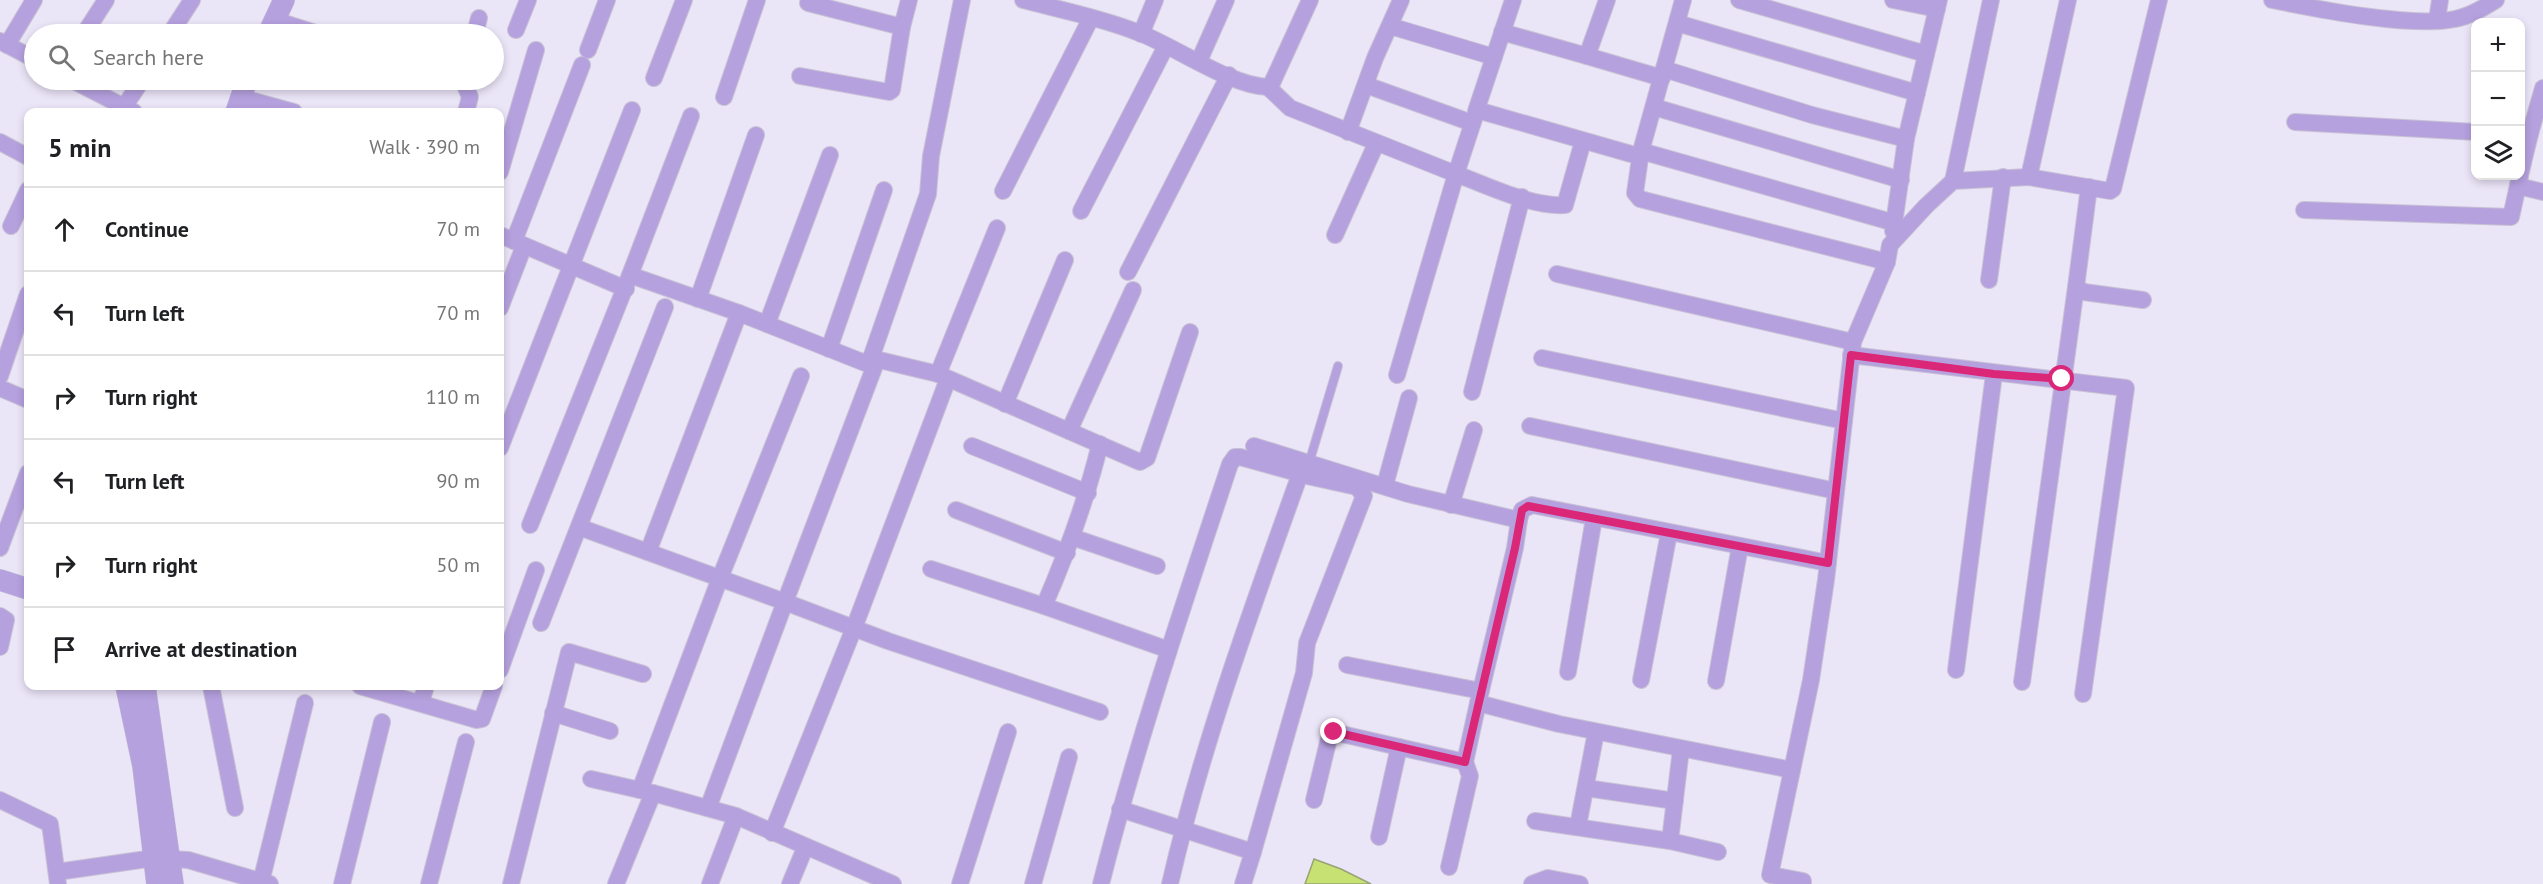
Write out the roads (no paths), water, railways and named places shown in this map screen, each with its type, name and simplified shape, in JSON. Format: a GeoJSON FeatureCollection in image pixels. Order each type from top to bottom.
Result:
{"type":"FeatureCollection","features":[{"type":"Feature","properties":{"kind":"street"},"geometry":{"type":"LineString","coordinates":[[24,54],[4,43],[34,0]]}},
{"type":"Feature","properties":{"kind":"street"},"geometry":{"type":"LineString","coordinates":[[90,24],[106,0]]}},
{"type":"Feature","properties":{"kind":"street"},"geometry":{"type":"LineString","coordinates":[[176,24],[192,0]]}},
{"type":"Feature","properties":{"kind":"street"},"geometry":{"type":"LineString","coordinates":[[272,24],[284,0]]}},
{"type":"Feature","properties":{"kind":"street"},"geometry":{"type":"LineString","coordinates":[[516,30],[528,0]]}},
{"type":"Feature","properties":{"kind":"street"},"geometry":{"type":"LineString","coordinates":[[504,287],[513,241],[607,0]]}},
{"type":"Feature","properties":{"kind":"street"},"geometry":{"type":"LineString","coordinates":[[654,78],[684,0]]}},
{"type":"Feature","properties":{"kind":"street"},"geometry":{"type":"LineString","coordinates":[[724,97],[757,0]]}},
{"type":"Feature","properties":{"kind":"street"},"geometry":{"type":"LineString","coordinates":[[800,76],[889,92],[892,90],[902,27],[909,0]]}},
{"type":"Feature","properties":{"kind":"street"},"geometry":{"type":"LineString","coordinates":[[708,808],[874,359],[928,194],[931,156],[962,0]]}},
{"type":"Feature","properties":{"kind":"street"},"geometry":{"type":"LineString","coordinates":[[1023,0],[1076,7],[1090,18],[1141,34],[1229,75],[1259,87],[1268,87],[1290,108],[1376,144],[1522,197],[1556,206],[1565,205],[1583,141]]}},
{"type":"Feature","properties":{"kind":"street"},"geometry":{"type":"LineString","coordinates":[[1141,34],[1155,0]]}},
{"type":"Feature","properties":{"kind":"street"},"geometry":{"type":"LineString","coordinates":[[1199,61],[1226,0]]}},
{"type":"Feature","properties":{"kind":"street"},"geometry":{"type":"LineString","coordinates":[[1268,87],[1272,83],[1310,0]]}},
{"type":"Feature","properties":{"kind":"street"},"geometry":{"type":"LineString","coordinates":[[1348,132],[1401,0]]}},
{"type":"Feature","properties":{"kind":"street"},"geometry":{"type":"LineString","coordinates":[[1397,375],[1456,174],[1513,0]]}},
{"type":"Feature","properties":{"kind":"street"},"geometry":{"type":"LineString","coordinates":[[1587,56],[1607,0]]}},
{"type":"Feature","properties":{"kind":"street"},"geometry":{"type":"LineString","coordinates":[[1683,0],[1654,107],[1636,153],[1635,193],[1640,199],[1889,254]]}},
{"type":"Feature","properties":{"kind":"street"},"geometry":{"type":"LineString","coordinates":[[1739,0],[1926,54]]}},
{"type":"Feature","properties":{"kind":"street"},"geometry":{"type":"LineString","coordinates":[[1803,884],[1803,881],[1770,875],[1811,680],[1828,563],[1852,349],[1889,254],[1906,139],[1938,5],[1893,0]]}},
{"type":"Feature","properties":{"kind":"street"},"geometry":{"type":"LineString","coordinates":[[1889,254],[1926,206],[1953,181],[1991,0]]}},
{"type":"Feature","properties":{"kind":"street"},"geometry":{"type":"LineString","coordinates":[[2029,177],[2068,0]]}},
{"type":"Feature","properties":{"kind":"street"},"geometry":{"type":"LineString","coordinates":[[1953,181],[2029,177],[2110,191],[2113,189],[2159,0]]}},
{"type":"Feature","properties":{"kind":"street"},"geometry":{"type":"LineString","coordinates":[[2277,0],[2383,8],[2416,21],[2453,19],[2474,13],[2496,0]]}},
{"type":"Feature","properties":{"kind":"street"},"geometry":{"type":"LineString","coordinates":[[2437,20],[2440,0]]}},
{"type":"Feature","properties":{"kind":"street"},"geometry":{"type":"LineString","coordinates":[[808,3],[902,27]]}},
{"type":"Feature","properties":{"kind":"street"},"geometry":{"type":"LineString","coordinates":[[1003,191],[1090,18]]}},
{"type":"Feature","properties":{"kind":"street"},"geometry":{"type":"LineString","coordinates":[[1677,23],[1917,93]]}},
{"type":"Feature","properties":{"kind":"street"},"geometry":{"type":"LineString","coordinates":[[1390,26],[1494,57]]}},
{"type":"Feature","properties":{"kind":"street"},"geometry":{"type":"LineString","coordinates":[[1502,32],[1812,116],[1906,139]]}},
{"type":"Feature","properties":{"kind":"street"},"geometry":{"type":"LineString","coordinates":[[1081,211],[1166,46]]}},
{"type":"Feature","properties":{"kind":"street"},"geometry":{"type":"LineString","coordinates":[[504,158],[536,50]]}},
{"type":"Feature","properties":{"kind":"street"},"geometry":{"type":"LineString","coordinates":[[1128,272],[1229,75]]}},
{"type":"Feature","properties":{"kind":"street"},"geometry":{"type":"LineString","coordinates":[[1366,85],[1474,117],[1636,153],[1895,223]]}},
{"type":"Feature","properties":{"kind":"street"},"geometry":{"type":"LineString","coordinates":[[2525,134],[2543,88]]}},
{"type":"Feature","properties":{"kind":"street"},"geometry":{"type":"LineString","coordinates":[[91,90],[125,108]]}},
{"type":"Feature","properties":{"kind":"street"},"geometry":{"type":"LineString","coordinates":[[130,108],[138,90]]}},
{"type":"Feature","properties":{"kind":"street"},"geometry":{"type":"LineString","coordinates":[[466,90],[470,97],[467,108]]}},
{"type":"Feature","properties":{"kind":"street"},"geometry":{"type":"LineString","coordinates":[[241,96],[281,108]]}},
{"type":"Feature","properties":{"kind":"street"},"geometry":{"type":"LineString","coordinates":[[1654,107],[1901,180]]}},
{"type":"Feature","properties":{"kind":"street"},"geometry":{"type":"LineString","coordinates":[[504,438],[633,110]]}},
{"type":"Feature","properties":{"kind":"street"},"geometry":{"type":"LineString","coordinates":[[530,525],[692,116]]}},
{"type":"Feature","properties":{"kind":"street"},"geometry":{"type":"LineString","coordinates":[[2295,122],[2471,132]]}},
{"type":"Feature","properties":{"kind":"street"},"geometry":{"type":"LineString","coordinates":[[698,299],[756,135]]}},
{"type":"Feature","properties":{"kind":"street"},"geometry":{"type":"LineString","coordinates":[[0,142],[24,155]]}},
{"type":"Feature","properties":{"kind":"street"},"geometry":{"type":"LineString","coordinates":[[1335,235],[1376,144]]}},
{"type":"Feature","properties":{"kind":"street"},"geometry":{"type":"LineString","coordinates":[[767,324],[830,155]]}},
{"type":"Feature","properties":{"kind":"street"},"geometry":{"type":"LineString","coordinates":[[1989,280],[2003,177]]}},
{"type":"Feature","properties":{"kind":"street"},"geometry":{"type":"LineString","coordinates":[[2304,210],[2511,218],[2520,180]]}},
{"type":"Feature","properties":{"kind":"street"},"geometry":{"type":"LineString","coordinates":[[2522,180],[2543,192]]}},
{"type":"Feature","properties":{"kind":"street"},"geometry":{"type":"LineString","coordinates":[[2022,682],[2089,187]]}},
{"type":"Feature","properties":{"kind":"street"},"geometry":{"type":"LineString","coordinates":[[829,349],[884,190]]}},
{"type":"Feature","properties":{"kind":"street"},"geometry":{"type":"LineString","coordinates":[[1472,392],[1522,197]]}},
{"type":"Feature","properties":{"kind":"street"},"geometry":{"type":"LineString","coordinates":[[11,226],[24,198]]}},
{"type":"Feature","properties":{"kind":"street"},"geometry":{"type":"LineString","coordinates":[[772,833],[854,628],[997,228]]}},
{"type":"Feature","properties":{"kind":"street"},"geometry":{"type":"LineString","coordinates":[[513,241],[573,266],[698,299],[739,313],[865,363],[874,359],[943,376],[1140,462],[1147,458],[1190,332]]}},
{"type":"Feature","properties":{"kind":"street"},"geometry":{"type":"LineString","coordinates":[[1005,404],[1065,260]]}},
{"type":"Feature","properties":{"kind":"street"},"geometry":{"type":"LineString","coordinates":[[1557,274],[1852,349],[1994,374],[2062,379],[2122,387],[2127,393],[2083,694]]}},
{"type":"Feature","properties":{"kind":"street"},"geometry":{"type":"LineString","coordinates":[[2076,287],[2084,292],[2143,300]]}},
{"type":"Feature","properties":{"kind":"street"},"geometry":{"type":"LineString","coordinates":[[1069,431],[1132,290]]}},
{"type":"Feature","properties":{"kind":"street"},"geometry":{"type":"LineString","coordinates":[[0,376],[24,306]]}},
{"type":"Feature","properties":{"kind":"street"},"geometry":{"type":"LineString","coordinates":[[541,623],[665,307]]}},
{"type":"Feature","properties":{"kind":"street"},"geometry":{"type":"LineString","coordinates":[[648,552],[739,313]]}},
{"type":"Feature","properties":{"kind":"street"},"geometry":{"type":"LineString","coordinates":[[1542,358],[1844,421]]}},
{"type":"Feature","properties":{"kind":"street"},"geometry":{"type":"LineString","coordinates":[[1956,670],[1994,374]]}},
{"type":"Feature","properties":{"kind":"street"},"geometry":{"type":"LineString","coordinates":[[616,884],[720,578],[801,376]]}},
{"type":"Feature","properties":{"kind":"street"},"geometry":{"type":"LineString","coordinates":[[0,388],[24,398]]}},
{"type":"Feature","properties":{"kind":"street"},"geometry":{"type":"LineString","coordinates":[[1385,485],[1409,398]]}},
{"type":"Feature","properties":{"kind":"street"},"geometry":{"type":"LineString","coordinates":[[1530,426],[1836,491]]}},
{"type":"Feature","properties":{"kind":"street"},"geometry":{"type":"LineString","coordinates":[[1451,505],[1474,430]]}},
{"type":"Feature","properties":{"kind":"street"},"geometry":{"type":"LineString","coordinates":[[1044,606],[1070,545],[1088,493],[1100,444]]}},
{"type":"Feature","properties":{"kind":"street"},"geometry":{"type":"LineString","coordinates":[[972,446],[1088,493]]}},
{"type":"Feature","properties":{"kind":"street"},"geometry":{"type":"LineString","coordinates":[[1243,884],[1304,673],[1307,643],[1364,496],[1357,487],[1304,468],[1254,446]]}},
{"type":"Feature","properties":{"kind":"street"},"geometry":{"type":"LineString","coordinates":[[1101,884],[1120,809],[1169,650],[1232,459],[1240,457],[1385,485],[1451,505],[1519,520]]}},
{"type":"Feature","properties":{"kind":"street"},"geometry":{"type":"LineString","coordinates":[[1170,884],[1183,829],[1238,648],[1304,468]]}},
{"type":"Feature","properties":{"kind":"street"},"geometry":{"type":"LineString","coordinates":[[0,548],[24,484]]}},
{"type":"Feature","properties":{"kind":"street"},"geometry":{"type":"LineString","coordinates":[[1449,867],[1470,776],[1465,762],[1522,510],[1532,505],[1828,563]]}},
{"type":"Feature","properties":{"kind":"street"},"geometry":{"type":"LineString","coordinates":[[956,510],[1070,545],[1157,566]]}},
{"type":"Feature","properties":{"kind":"street"},"geometry":{"type":"LineString","coordinates":[[1568,672],[1594,518]]}},
{"type":"Feature","properties":{"kind":"street"},"geometry":{"type":"LineString","coordinates":[[579,527],[854,628],[1100,712]]}},
{"type":"Feature","properties":{"kind":"street"},"geometry":{"type":"LineString","coordinates":[[1641,680],[1669,533]]}},
{"type":"Feature","properties":{"kind":"street"},"geometry":{"type":"LineString","coordinates":[[1716,681],[1740,546]]}},
{"type":"Feature","properties":{"kind":"street"},"geometry":{"type":"LineString","coordinates":[[931,569],[1169,650]]}},
{"type":"Feature","properties":{"kind":"street"},"geometry":{"type":"LineString","coordinates":[[504,659],[536,570]]}},
{"type":"Feature","properties":{"kind":"street"},"geometry":{"type":"LineString","coordinates":[[0,580],[24,588]]}},
{"type":"Feature","properties":{"kind":"street"},"geometry":{"type":"LineString","coordinates":[[0,616],[6,620],[6,625],[0,647]]}},
{"type":"Feature","properties":{"kind":"street"},"geometry":{"type":"LineString","coordinates":[[511,884],[569,652],[643,674]]}},
{"type":"Feature","properties":{"kind":"street"},"geometry":{"type":"LineString","coordinates":[[1347,665],[1479,697],[1596,732],[1792,770]]}},
{"type":"Feature","properties":{"kind":"street"},"geometry":{"type":"LineString","coordinates":[[127,690],[162,859],[173,884]]}},
{"type":"Feature","properties":{"kind":"street"},"geometry":{"type":"LineString","coordinates":[[145,690],[162,859],[157,884]]}},
{"type":"Feature","properties":{"kind":"street"},"geometry":{"type":"LineString","coordinates":[[212,690],[235,808]]}},
{"type":"Feature","properties":{"kind":"street"},"geometry":{"type":"LineString","coordinates":[[375,690],[480,720],[492,690]]}},
{"type":"Feature","properties":{"kind":"street"},"geometry":{"type":"LineString","coordinates":[[421,702],[425,690]]}},
{"type":"Feature","properties":{"kind":"street"},"geometry":{"type":"LineString","coordinates":[[0,801],[50,824],[57,878],[162,859],[188,860],[266,883],[305,703]]}},
{"type":"Feature","properties":{"kind":"street"},"geometry":{"type":"LineString","coordinates":[[554,713],[610,731]]}},
{"type":"Feature","properties":{"kind":"street"},"geometry":{"type":"LineString","coordinates":[[342,884],[382,722]]}},
{"type":"Feature","properties":{"kind":"street"},"geometry":{"type":"LineString","coordinates":[[960,884],[1008,732]]}},
{"type":"Feature","properties":{"kind":"street"},"geometry":{"type":"LineString","coordinates":[[1314,800],[1330,734],[1334,732],[1465,762]]}},
{"type":"Feature","properties":{"kind":"street"},"geometry":{"type":"LineString","coordinates":[[1578,826],[1596,732]]}},
{"type":"Feature","properties":{"kind":"street"},"geometry":{"type":"LineString","coordinates":[[429,884],[466,742]]}},
{"type":"Feature","properties":{"kind":"street"},"geometry":{"type":"LineString","coordinates":[[1379,837],[1399,747]]}},
{"type":"Feature","properties":{"kind":"street"},"geometry":{"type":"LineString","coordinates":[[1670,841],[1681,749]]}},
{"type":"Feature","properties":{"kind":"street"},"geometry":{"type":"LineString","coordinates":[[1033,884],[1069,757]]}},
{"type":"Feature","properties":{"kind":"street"},"geometry":{"type":"LineString","coordinates":[[591,779],[646,791],[736,816],[866,879],[893,884]]}},
{"type":"Feature","properties":{"kind":"street"},"geometry":{"type":"LineString","coordinates":[[1586,788],[1675,801]]}},
{"type":"Feature","properties":{"kind":"street"},"geometry":{"type":"LineString","coordinates":[[1120,809],[1253,852]]}},
{"type":"Feature","properties":{"kind":"street"},"geometry":{"type":"LineString","coordinates":[[710,884],[736,816]]}},
{"type":"Feature","properties":{"kind":"street"},"geometry":{"type":"LineString","coordinates":[[1534,821],[1670,841],[1718,852]]}},
{"type":"Feature","properties":{"kind":"street"},"geometry":{"type":"LineString","coordinates":[[790,884],[805,848]]}},
{"type":"Feature","properties":{"kind":"street"},"geometry":{"type":"LineString","coordinates":[[1532,884],[1548,878],[1580,884]]}},
{"type":"Feature","properties":{"kind":"lane"},"geometry":{"type":"LineString","coordinates":[[1304,468],[1338,366]]}}]}
